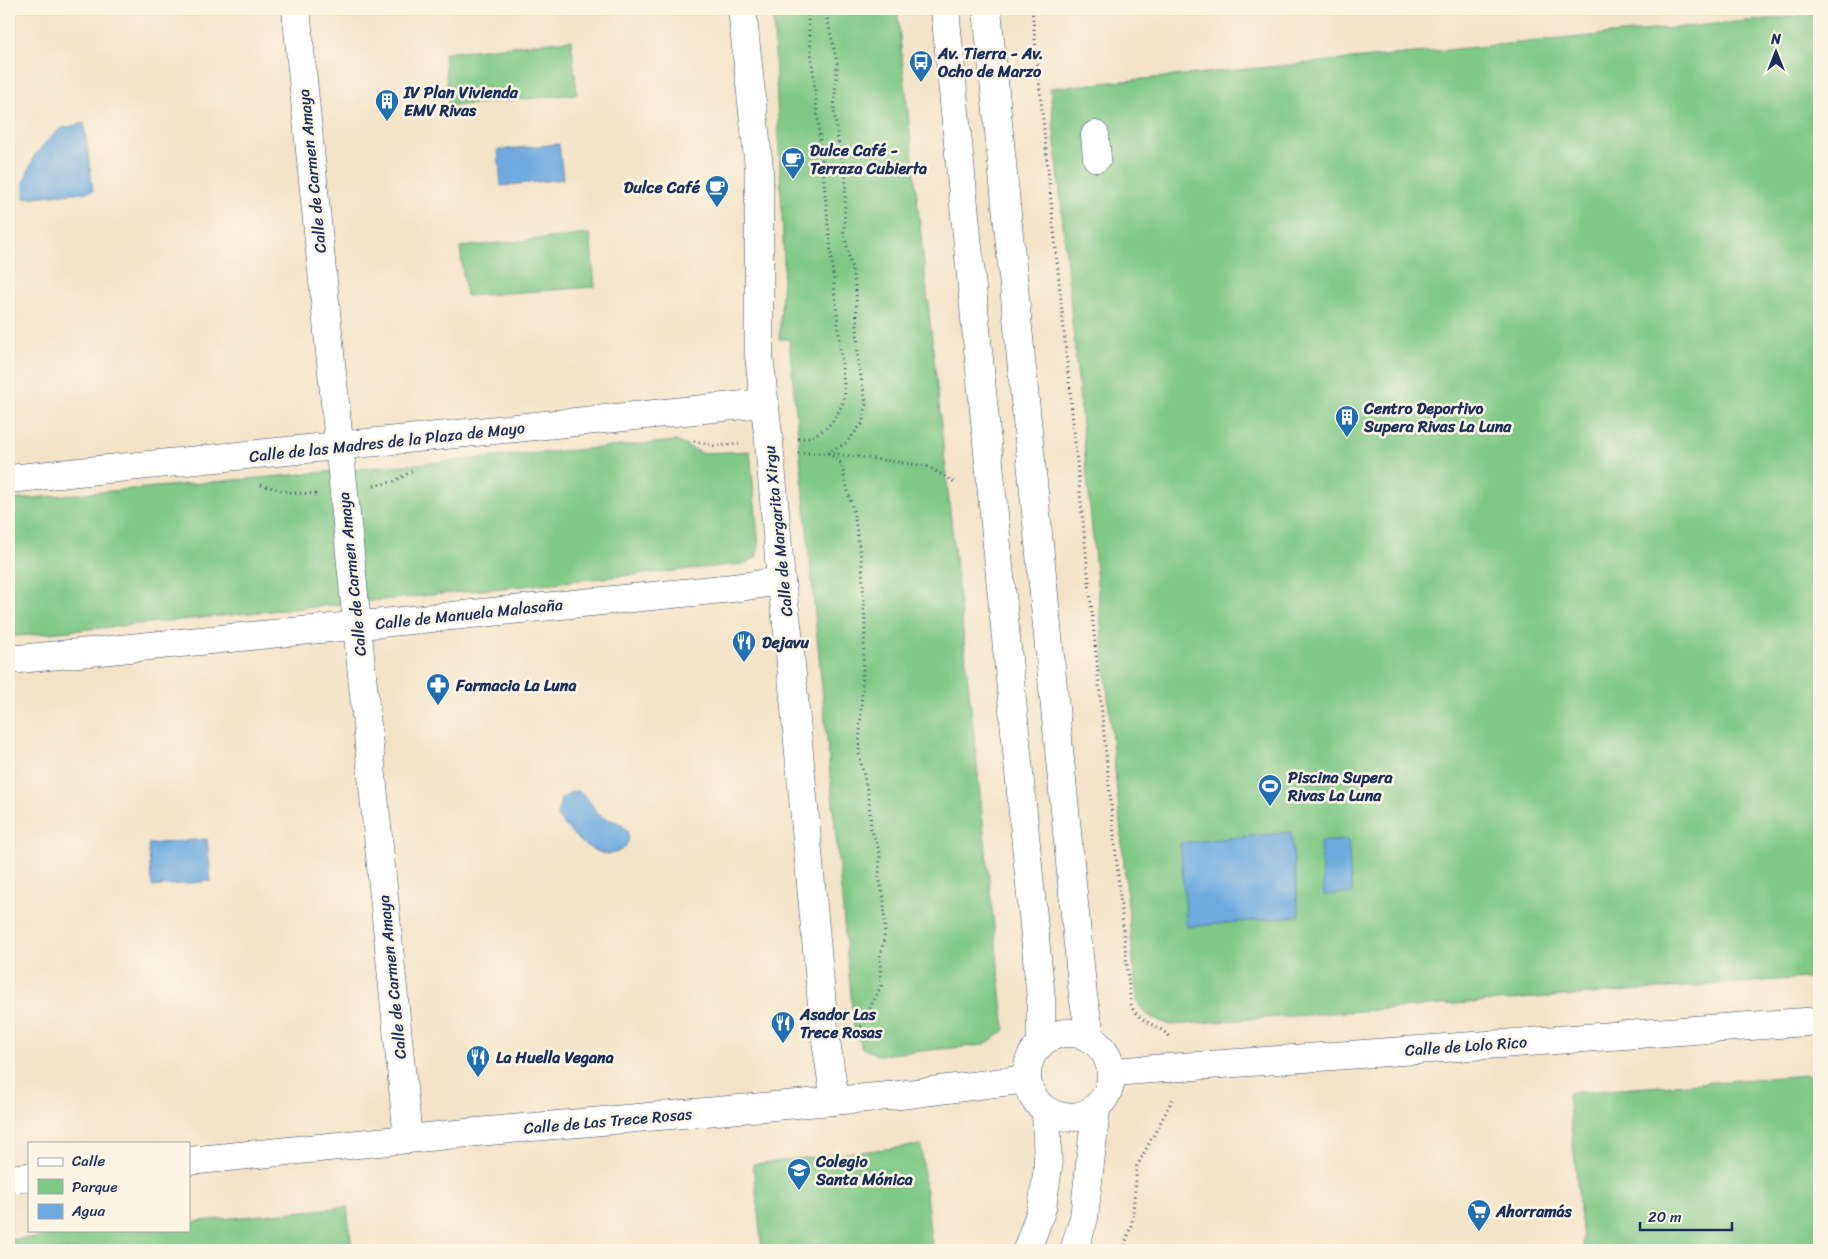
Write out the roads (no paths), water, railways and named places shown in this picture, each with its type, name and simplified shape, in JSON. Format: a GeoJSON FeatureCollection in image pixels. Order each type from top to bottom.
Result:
{"type":"FeatureCollection","features":[{"type":"Feature","properties":{"kind":"street","name":"Calle de Carmen Amaya"},"geometry":{"type":"LineString","coordinates":[[296,9],[408,1139]]}},
{"type":"Feature","properties":{"kind":"street"},"geometry":{"type":"LineString","coordinates":[[945,9],[1041,999],[1041,1044]]}},
{"type":"Feature","properties":{"kind":"street"},"geometry":{"type":"LineString","coordinates":[[987,9],[1082,986],[1091,1038]]}},
{"type":"Feature","properties":{"kind":"street","name":"Calle de Margarita Xirgu"},"geometry":{"type":"LineString","coordinates":[[744,12],[759,168],[758,356],[769,442],[781,581],[788,632],[824,1027],[835,1101]]}},
{"type":"Feature","properties":{"kind":"street","name":"Calle de las Madres de la Plaza de Mayo"},"geometry":{"type":"LineString","coordinates":[[9,479],[764,403]]}},
{"type":"Feature","properties":{"kind":"street","name":"Calle de Manuela Malasaña"},"geometry":{"type":"LineString","coordinates":[[9,660],[357,626],[781,581]]}},
{"type":"Feature","properties":{"kind":"street","name":"Calle de Lolo Rico"},"geometry":{"type":"LineString","coordinates":[[1112,1072],[1819,1021]]}},
{"type":"Feature","properties":{"kind":"street"},"geometry":{"type":"LineString","coordinates":[[1065,1033],[1079,1034],[1091,1038],[1102,1047],[1109,1059],[1112,1072],[1111,1085],[1106,1098],[1096,1109],[1084,1115],[1071,1118],[1058,1116],[1046,1111],[1036,1102],[1030,1092],[1027,1079],[1028,1066],[1032,1054],[1041,1044],[1053,1036],[1065,1033]]}},
{"type":"Feature","properties":{"kind":"street","name":"Calle de Las Trece Rosas"},"geometry":{"type":"LineString","coordinates":[[190,1161],[408,1139],[835,1101],[1027,1079]]}},
{"type":"Feature","properties":{"kind":"street"},"geometry":{"type":"LineString","coordinates":[[1074,1250],[1084,1218],[1096,1109]]}},
{"type":"Feature","properties":{"kind":"street"},"geometry":{"type":"LineString","coordinates":[[1027,1250],[1042,1208],[1048,1167],[1046,1111]]}},
{"type":"Feature","properties":{"kind":"street"},"geometry":{"type":"LineString","coordinates":[[9,1179],[28,1177]]}},
{"type":"Feature","properties":{"kind":"water"},"geometry":{"type":"Polygon","coordinates":[[[84,123],[93,191],[24,198],[24,181],[35,155],[60,129],[84,123]]]}},
{"type":"Feature","properties":{"kind":"water"},"geometry":{"type":"Polygon","coordinates":[[[559,144],[563,179],[501,186],[498,150],[559,144]]]}},
{"type":"Feature","properties":{"kind":"water"},"geometry":{"type":"Polygon","coordinates":[[[578,791],[589,800],[601,816],[620,823],[627,830],[628,841],[621,850],[609,854],[595,851],[577,838],[557,817],[561,799],[571,792],[578,791]]]}},
{"type":"Feature","properties":{"kind":"water"},"geometry":{"type":"Polygon","coordinates":[[[1291,832],[1299,916],[1187,927],[1180,843],[1291,832]]]}},
{"type":"Feature","properties":{"kind":"water"},"geometry":{"type":"Polygon","coordinates":[[[207,839],[211,881],[152,887],[148,844],[207,839]]]}},
{"type":"Feature","properties":{"kind":"water"},"geometry":{"type":"Polygon","coordinates":[[[1348,840],[1352,893],[1324,895],[1320,842],[1348,840]]]}},
{"type":"Feature","properties":{"kind":"place","name":"Av. Tierra - Av. Ocho de Marzo"},"geometry":{"type":"Point","coordinates":[921,83]}},
{"type":"Feature","properties":{"kind":"place","name":"IV Plan Vivienda EMV Rivas"},"geometry":{"type":"Point","coordinates":[387,122]}},
{"type":"Feature","properties":{"kind":"place","name":"Dulce Café - Terraza Cubierta"},"geometry":{"type":"Point","coordinates":[793,180]}},
{"type":"Feature","properties":{"kind":"place","name":"Dulce Café"},"geometry":{"type":"Point","coordinates":[717,208]}},
{"type":"Feature","properties":{"kind":"place","name":"Centro Deportivo Supera Rivas La Luna"},"geometry":{"type":"Point","coordinates":[1347,438]}},
{"type":"Feature","properties":{"kind":"place","name":"Dejavu"},"geometry":{"type":"Point","coordinates":[744,663]}},
{"type":"Feature","properties":{"kind":"place","name":"Farmacia La Luna"},"geometry":{"type":"Point","coordinates":[438,706]}},
{"type":"Feature","properties":{"kind":"place","name":"Piscina Supera Rivas La Luna"},"geometry":{"type":"Point","coordinates":[1270,807]}},
{"type":"Feature","properties":{"kind":"place","name":"Asador Las Trece Rosas"},"geometry":{"type":"Point","coordinates":[783,1044]}},
{"type":"Feature","properties":{"kind":"place","name":"La Huella Vegana"},"geometry":{"type":"Point","coordinates":[478,1078]}},
{"type":"Feature","properties":{"kind":"place","name":"Colegio Santa Mónica"},"geometry":{"type":"Point","coordinates":[799,1191]}},
{"type":"Feature","properties":{"kind":"place","name":"Ahorramás"},"geometry":{"type":"Point","coordinates":[1479,1232]}}]}
